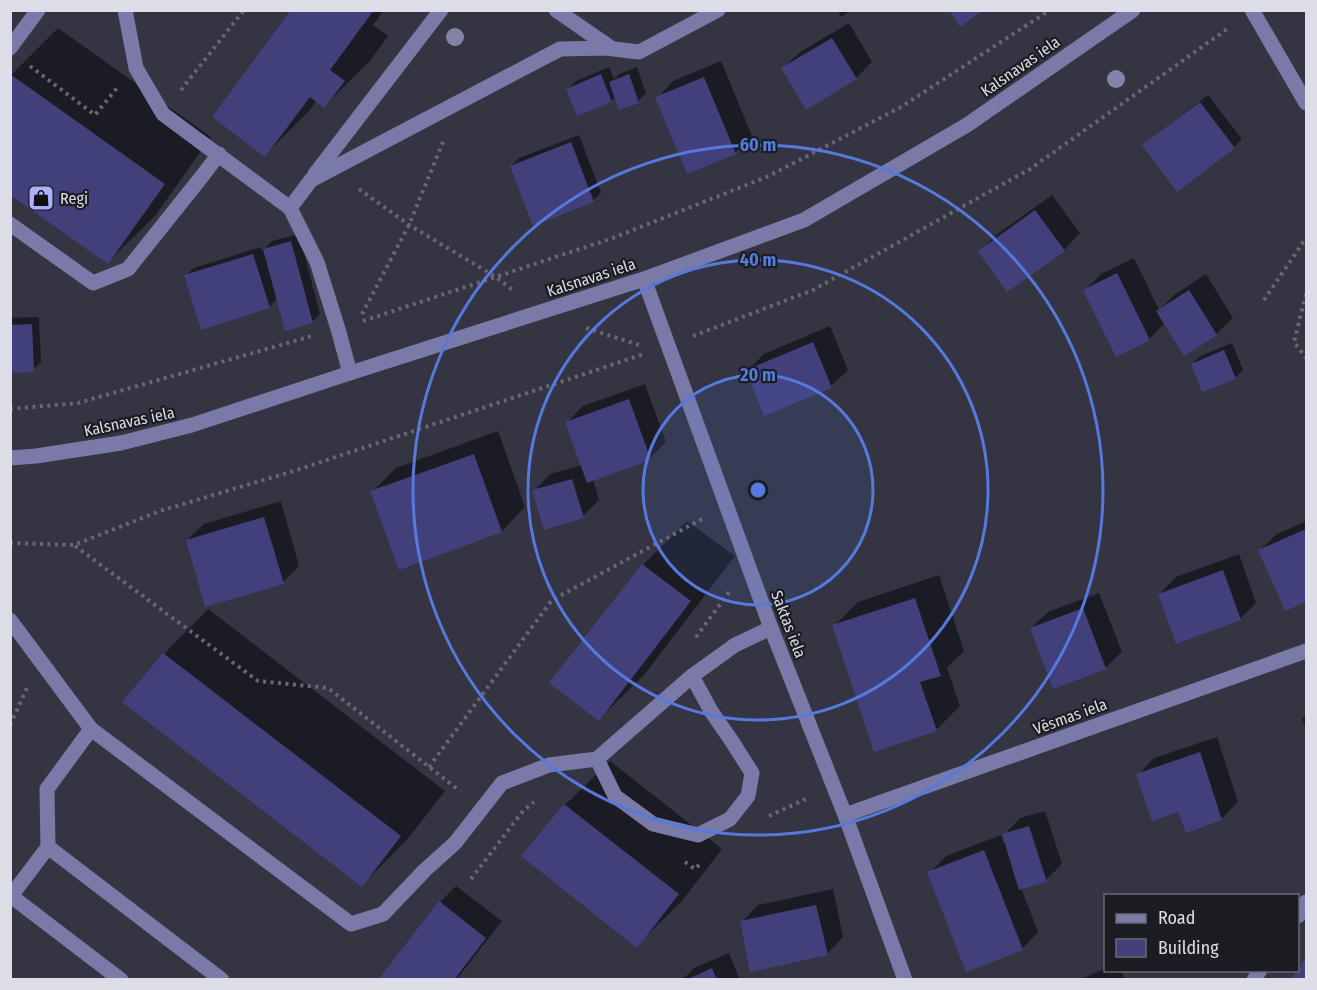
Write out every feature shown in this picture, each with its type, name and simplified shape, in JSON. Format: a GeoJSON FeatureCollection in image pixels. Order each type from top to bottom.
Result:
{"type":"FeatureCollection","features":[{"type":"Feature","properties":{"kind":"street"},"geometry":{"type":"LineString","coordinates":[[10,48],[38,10]]}},
{"type":"Feature","properties":{"kind":"street"},"geometry":{"type":"LineString","coordinates":[[125,10],[136,68],[164,114],[291,208],[317,262],[350,373]]}},
{"type":"Feature","properties":{"kind":"street"},"geometry":{"type":"LineString","coordinates":[[291,208],[441,10]]}},
{"type":"Feature","properties":{"kind":"street"},"geometry":{"type":"LineString","coordinates":[[556,10],[610,48]]}},
{"type":"Feature","properties":{"kind":"street"},"geometry":{"type":"LineString","coordinates":[[311,180],[560,49],[610,48],[639,52],[718,10]]}},
{"type":"Feature","properties":{"kind":"street","name":"Kalsnavas iela"},"geometry":{"type":"LineString","coordinates":[[10,458],[121,443],[192,425],[644,279],[804,220],[967,125],[1132,10]]}},
{"type":"Feature","properties":{"kind":"street"},"geometry":{"type":"LineString","coordinates":[[1252,10],[1306,103]]}},
{"type":"Feature","properties":{"kind":"street"},"geometry":{"type":"LineString","coordinates":[[10,224],[93,283],[128,269],[219,154]]}},
{"type":"Feature","properties":{"kind":"street","name":"Saktas iela"},"geometry":{"type":"LineString","coordinates":[[644,279],[771,628],[845,815],[905,980]]}},
{"type":"Feature","properties":{"kind":"street"},"geometry":{"type":"LineString","coordinates":[[10,620],[91,729],[351,924],[383,914],[425,870],[455,843],[502,783],[549,765],[597,759],[692,676],[735,645],[771,628]]}},
{"type":"Feature","properties":{"kind":"street","name":"Vēsmas iela"},"geometry":{"type":"LineString","coordinates":[[845,815],[1306,651]]}},
{"type":"Feature","properties":{"kind":"street"},"geometry":{"type":"LineString","coordinates":[[597,759],[615,796],[653,824],[698,835],[730,819],[748,796],[752,773],[711,711],[692,676]]}},
{"type":"Feature","properties":{"kind":"street"},"geometry":{"type":"LineString","coordinates":[[91,729],[47,789],[48,847],[11,896],[121,980]]}},
{"type":"Feature","properties":{"kind":"street"},"geometry":{"type":"LineString","coordinates":[[48,847],[222,980]]}},
{"type":"Feature","properties":{"kind":"path"},"geometry":{"type":"LineString","coordinates":[[164,114],[244,10]]}},
{"type":"Feature","properties":{"kind":"path"},"geometry":{"type":"LineString","coordinates":[[446,136],[410,225],[358,323],[614,238],[769,176],[901,107],[1050,10]]}},
{"type":"Feature","properties":{"kind":"path"},"geometry":{"type":"LineString","coordinates":[[29,65],[95,115],[136,68]]}},
{"type":"Feature","properties":{"kind":"path"},"geometry":{"type":"LineString","coordinates":[[359,189],[410,225],[496,277]]}},
{"type":"Feature","properties":{"kind":"path"},"geometry":{"type":"LineString","coordinates":[[1264,300],[1306,238]]}},
{"type":"Feature","properties":{"kind":"path"},"geometry":{"type":"LineString","coordinates":[[1306,294],[1294,342],[1306,358]]}},
{"type":"Feature","properties":{"kind":"path"},"geometry":{"type":"LineString","coordinates":[[10,409],[78,403],[338,329]]}},
{"type":"Feature","properties":{"kind":"path"},"geometry":{"type":"LineString","coordinates":[[429,767],[552,600],[727,506]]}},
{"type":"Feature","properties":{"kind":"path"},"geometry":{"type":"LineString","coordinates":[[74,545],[258,681],[328,688],[510,828]]}},
{"type":"Feature","properties":{"kind":"path"},"geometry":{"type":"LineString","coordinates":[[10,724],[40,661]]}},
{"type":"Feature","properties":{"kind":"building"},"geometry":{"type":"Polygon","coordinates":[[[291,10],[374,10],[330,70],[345,81],[324,108],[310,97],[265,157],[212,117],[291,10]]]}},
{"type":"Feature","properties":{"kind":"building"},"geometry":{"type":"Polygon","coordinates":[[[949,10],[983,10],[960,27],[949,10]]]}},
{"type":"Feature","properties":{"kind":"building"},"geometry":{"type":"Polygon","coordinates":[[[832,38],[857,79],[806,110],[781,68],[832,38]]]}},
{"type":"Feature","properties":{"kind":"building"},"geometry":{"type":"Polygon","coordinates":[[[10,74],[165,184],[108,264],[10,195],[10,74]]]}},
{"type":"Feature","properties":{"kind":"building"},"geometry":{"type":"Polygon","coordinates":[[[601,74],[612,102],[577,116],[566,89],[601,74]]]}},
{"type":"Feature","properties":{"kind":"building"},"geometry":{"type":"Polygon","coordinates":[[[629,74],[639,103],[619,110],[609,82],[629,74]]]}},
{"type":"Feature","properties":{"kind":"building"},"geometry":{"type":"Polygon","coordinates":[[[704,77],[736,154],[687,174],[655,97],[704,77]]]}},
{"type":"Feature","properties":{"kind":"building"},"geometry":{"type":"Polygon","coordinates":[[[1200,102],[1235,148],[1177,192],[1142,145],[1200,102]]]}},
{"type":"Feature","properties":{"kind":"building"},"geometry":{"type":"Polygon","coordinates":[[[571,142],[594,202],[533,226],[510,166],[571,142]]]}},
{"type":"Feature","properties":{"kind":"building"},"geometry":{"type":"Polygon","coordinates":[[[1035,210],[1065,251],[1007,292],[978,251],[1035,210]]]}},
{"type":"Feature","properties":{"kind":"building"},"geometry":{"type":"Polygon","coordinates":[[[291,241],[313,323],[285,331],[263,249],[291,241]]]}},
{"type":"Feature","properties":{"kind":"building"},"geometry":{"type":"Polygon","coordinates":[[[253,254],[270,308],[201,330],[184,275],[253,254]]]}},
{"type":"Feature","properties":{"kind":"building"},"geometry":{"type":"Polygon","coordinates":[[[1117,273],[1150,340],[1116,357],[1083,290],[1117,273]]]}},
{"type":"Feature","properties":{"kind":"building"},"geometry":{"type":"Polygon","coordinates":[[[1189,290],[1217,335],[1184,356],[1156,311],[1189,290]]]}},
{"type":"Feature","properties":{"kind":"building"},"geometry":{"type":"Polygon","coordinates":[[[32,324],[34,372],[10,373],[10,325],[32,324]]]}},
{"type":"Feature","properties":{"kind":"building"},"geometry":{"type":"Polygon","coordinates":[[[813,342],[832,388],[764,416],[746,370],[813,342]]]}},
{"type":"Feature","properties":{"kind":"building"},"geometry":{"type":"Polygon","coordinates":[[[1224,350],[1236,379],[1202,392],[1191,364],[1224,350]]]}},
{"type":"Feature","properties":{"kind":"building"},"geometry":{"type":"Polygon","coordinates":[[[629,399],[651,460],[587,483],[565,422],[629,399]]]}},
{"type":"Feature","properties":{"kind":"building"},"geometry":{"type":"Polygon","coordinates":[[[474,454],[502,532],[399,570],[370,491],[474,454]]]}},
{"type":"Feature","properties":{"kind":"building"},"geometry":{"type":"Polygon","coordinates":[[[572,479],[584,518],[544,530],[532,490],[572,479]]]}},
{"type":"Feature","properties":{"kind":"building"},"geometry":{"type":"Polygon","coordinates":[[[264,517],[284,584],[205,607],[186,540],[264,517]]]}},
{"type":"Feature","properties":{"kind":"building"},"geometry":{"type":"Polygon","coordinates":[[[1306,529],[1306,602],[1285,611],[1258,550],[1306,529]]]}},
{"type":"Feature","properties":{"kind":"building"},"geometry":{"type":"Polygon","coordinates":[[[642,564],[691,601],[599,721],[549,683],[642,564]]]}},
{"type":"Feature","properties":{"kind":"building"},"geometry":{"type":"Polygon","coordinates":[[[1223,570],[1241,620],[1176,644],[1158,594],[1223,570]]]}},
{"type":"Feature","properties":{"kind":"building"},"geometry":{"type":"Polygon","coordinates":[[[915,598],[941,676],[920,682],[937,731],[874,752],[832,625],[915,598]]]}},
{"type":"Feature","properties":{"kind":"building"},"geometry":{"type":"Polygon","coordinates":[[[1083,608],[1106,669],[1053,689],[1030,628],[1083,608]]]}},
{"type":"Feature","properties":{"kind":"building"},"geometry":{"type":"Polygon","coordinates":[[[163,653],[401,836],[362,887],[122,702],[163,653]]]}},
{"type":"Feature","properties":{"kind":"building"},"geometry":{"type":"Polygon","coordinates":[[[1200,752],[1222,820],[1186,833],[1178,812],[1152,821],[1136,774],[1200,752]]]}},
{"type":"Feature","properties":{"kind":"building"},"geometry":{"type":"Polygon","coordinates":[[[564,804],[679,894],[637,948],[521,856],[564,804]]]}},
{"type":"Feature","properties":{"kind":"building"},"geometry":{"type":"Polygon","coordinates":[[[1029,826],[1047,882],[1019,890],[1002,834],[1029,826]]]}},
{"type":"Feature","properties":{"kind":"building"},"geometry":{"type":"Polygon","coordinates":[[[984,850],[1023,950],[966,972],[927,872],[984,850]]]}},
{"type":"Feature","properties":{"kind":"building"},"geometry":{"type":"Polygon","coordinates":[[[439,901],[486,938],[454,980],[378,980],[439,901]]]}},
{"type":"Feature","properties":{"kind":"building"},"geometry":{"type":"Polygon","coordinates":[[[816,905],[828,955],[750,972],[740,921],[816,905]]]}},
{"type":"Feature","properties":{"kind":"building"},"geometry":{"type":"Polygon","coordinates":[[[1306,956],[1306,980],[1290,980],[1299,972],[1306,956]]]}},
{"type":"Feature","properties":{"kind":"building"},"geometry":{"type":"Polygon","coordinates":[[[712,968],[717,980],[686,980],[712,968]]]}},
{"type":"Feature","properties":{"kind":"place","name":"Regi"},"geometry":{"type":"Point","coordinates":[41,198]}}]}
